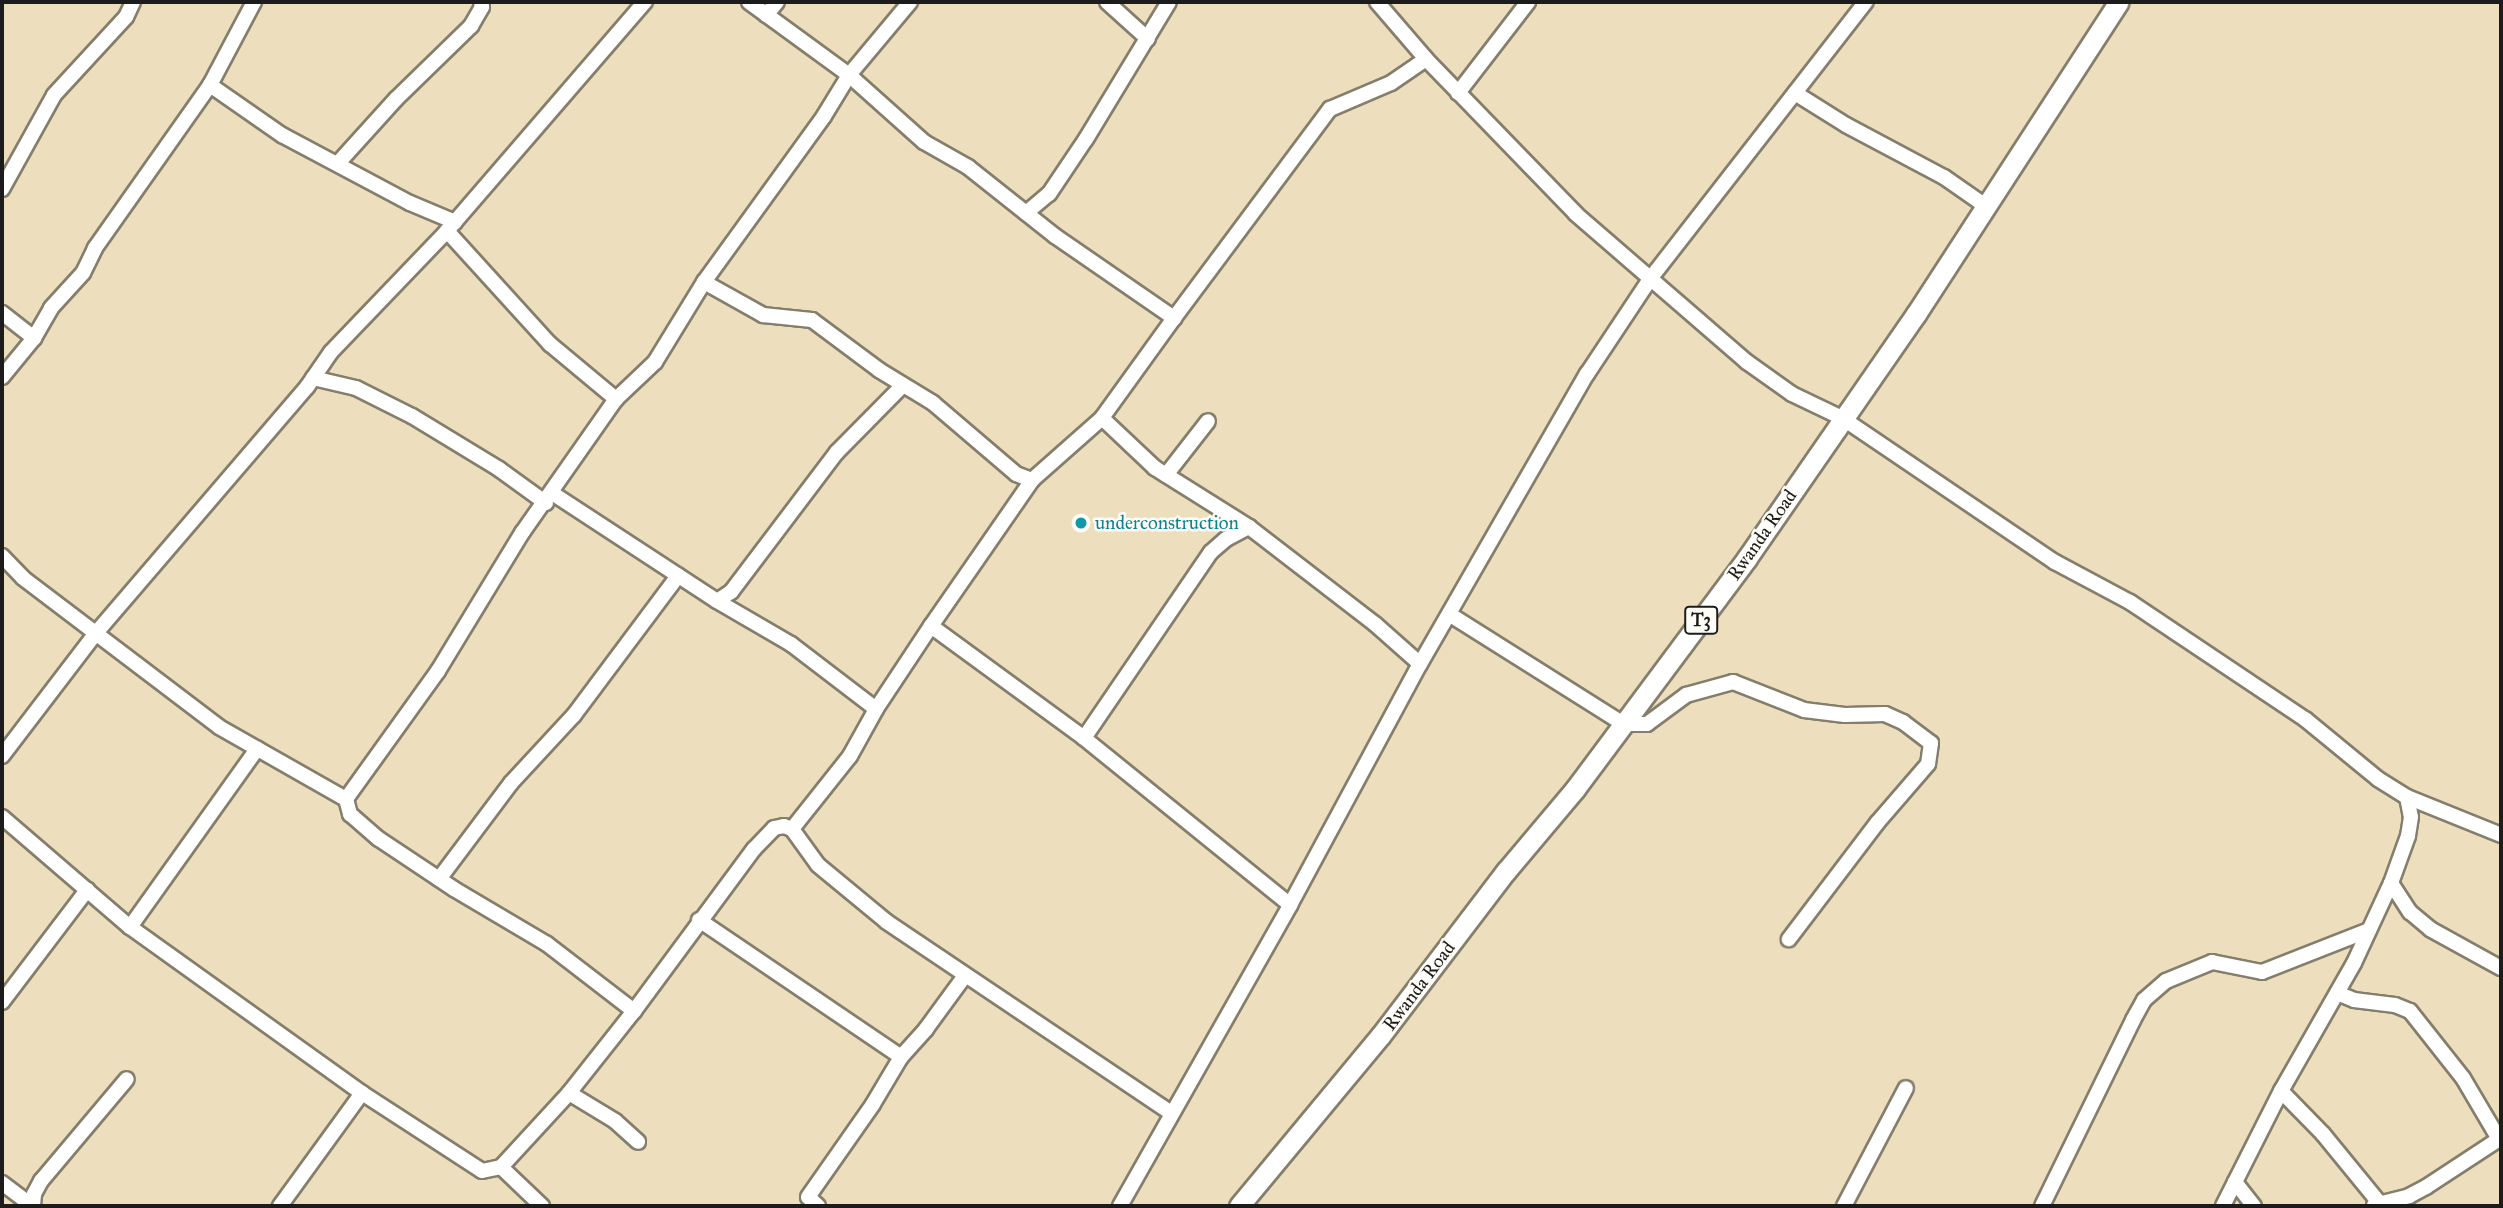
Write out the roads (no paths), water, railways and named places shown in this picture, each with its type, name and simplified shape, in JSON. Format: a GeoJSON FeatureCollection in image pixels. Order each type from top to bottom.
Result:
{"type":"FeatureCollection","features":[{"type":"Feature","properties":{"kind":"highway","name":"Rwanda Road"},"geometry":{"type":"LineString","coordinates":[[1239,1206],[1381,1035],[1506,872],[1575,789],[1747,558],[1916,314],[2119,2]]}},
{"type":"Feature","properties":{"kind":"street"},"geometry":{"type":"LineString","coordinates":[[2,189],[54,95],[126,17],[133,2]]}},
{"type":"Feature","properties":{"kind":"street"},"geometry":{"type":"LineString","coordinates":[[2,377],[34,338],[51,308],[83,273],[95,248],[210,85],[254,2]]}},
{"type":"Feature","properties":{"kind":"street"},"geometry":{"type":"LineString","coordinates":[[339,162],[396,99],[471,26],[482,7],[481,2]]}},
{"type":"Feature","properties":{"kind":"street"},"geometry":{"type":"LineString","coordinates":[[2,756],[96,633],[313,378],[331,352],[451,226],[645,2]]}},
{"type":"Feature","properties":{"kind":"street"},"geometry":{"type":"LineString","coordinates":[[749,2],[849,75],[924,142],[968,167],[1026,213],[1174,318]]}},
{"type":"Feature","properties":{"kind":"street"},"geometry":{"type":"LineString","coordinates":[[766,15],[777,2]]}},
{"type":"Feature","properties":{"kind":"street"},"geometry":{"type":"LineString","coordinates":[[345,799],[438,671],[522,533],[616,399],[655,362],[704,282],[824,116],[849,75],[910,2]]}},
{"type":"Feature","properties":{"kind":"street"},"geometry":{"type":"LineString","coordinates":[[1107,2],[1148,39]]}},
{"type":"Feature","properties":{"kind":"street"},"geometry":{"type":"LineString","coordinates":[[1026,213],[1049,194],[1169,2]]}},
{"type":"Feature","properties":{"kind":"street"},"geometry":{"type":"LineString","coordinates":[[1377,2],[1426,59],[1576,214],[1746,362],[1792,394],[1842,418],[2055,562],[2130,602],[2265,691],[2407,797],[2501,835]]}},
{"type":"Feature","properties":{"kind":"street"},"geometry":{"type":"LineString","coordinates":[[1458,93],[1528,2]]}},
{"type":"Feature","properties":{"kind":"street"},"geometry":{"type":"LineString","coordinates":[[1126,1203],[1170,1112],[1290,905],[1420,664],[1587,374],[1650,279],[1866,2]]}},
{"type":"Feature","properties":{"kind":"street"},"geometry":{"type":"LineString","coordinates":[[792,829],[849,756],[876,709],[931,626],[1032,480],[1102,418],[1330,109],[1391,83],[1426,59]]}},
{"type":"Feature","properties":{"kind":"street"},"geometry":{"type":"LineString","coordinates":[[210,85],[282,135],[339,162],[451,226],[550,344],[616,399]]}},
{"type":"Feature","properties":{"kind":"street"},"geometry":{"type":"LineString","coordinates":[[1795,93],[1846,125],[1944,177],[1987,207]]}},
{"type":"Feature","properties":{"kind":"street"},"geometry":{"type":"LineString","coordinates":[[704,282],[763,315],[812,320],[902,386],[933,403],[1016,474],[1032,480]]}},
{"type":"Feature","properties":{"kind":"street"},"geometry":{"type":"LineString","coordinates":[[2,313],[34,338]]}},
{"type":"Feature","properties":{"kind":"street"},"geometry":{"type":"LineString","coordinates":[[313,378],[356,388],[412,416],[791,644],[876,709]]}},
{"type":"Feature","properties":{"kind":"street"},"geometry":{"type":"LineString","coordinates":[[717,601],[731,592],[837,452],[902,386]]}},
{"type":"Feature","properties":{"kind":"street"},"geometry":{"type":"LineString","coordinates":[[1102,418],[1135,452],[1249,527],[1375,624],[1420,664]]}},
{"type":"Feature","properties":{"kind":"street"},"geometry":{"type":"LineString","coordinates":[[1167,475],[1180,454],[1208,421]]}},
{"type":"Feature","properties":{"kind":"street"},"geometry":{"type":"LineString","coordinates":[[1084,738],[1211,552],[1226,539],[1249,527]]}},
{"type":"Feature","properties":{"kind":"street"},"geometry":{"type":"LineString","coordinates":[[2,556],[23,578],[219,727],[345,799],[350,814],[379,839],[439,879],[547,944],[634,1011]]}},
{"type":"Feature","properties":{"kind":"street"},"geometry":{"type":"LineString","coordinates":[[439,879],[511,783],[574,715],[678,576]]}},
{"type":"Feature","properties":{"kind":"street"},"geometry":{"type":"LineString","coordinates":[[1449,614],[1624,724],[1647,724],[1686,695],[1733,682],[1804,709],[1845,715],[1885,714],[1903,722],[1931,743],[1928,764],[1877,823],[1790,939]]}},
{"type":"Feature","properties":{"kind":"street"},"geometry":{"type":"LineString","coordinates":[[931,626],[1084,738],[1290,905]]}},
{"type":"Feature","properties":{"kind":"street"},"geometry":{"type":"LineString","coordinates":[[130,927],[257,749]]}},
{"type":"Feature","properties":{"kind":"street"},"geometry":{"type":"LineString","coordinates":[[2223,1206],[2281,1091],[2337,993],[2369,930],[2408,836],[2410,817],[2407,797]]}},
{"type":"Feature","properties":{"kind":"street"},"geometry":{"type":"LineString","coordinates":[[2,817],[130,927],[362,1093],[482,1171],[501,1167],[569,1093],[761,841],[774,828],[792,829]]}},
{"type":"Feature","properties":{"kind":"street"},"geometry":{"type":"LineString","coordinates":[[792,829],[818,865],[849,893],[964,977],[1170,1112]]}},
{"type":"Feature","properties":{"kind":"street"},"geometry":{"type":"LineString","coordinates":[[2390,883],[2410,912],[2430,929],[2501,968]]}},
{"type":"Feature","properties":{"kind":"street"},"geometry":{"type":"LineString","coordinates":[[2,1002],[87,890]]}},
{"type":"Feature","properties":{"kind":"street"},"geometry":{"type":"LineString","coordinates":[[699,919],[901,1057]]}},
{"type":"Feature","properties":{"kind":"street"},"geometry":{"type":"LineString","coordinates":[[2042,1206],[2144,1000],[2166,981],[2212,962],[2262,972],[2369,930]]}},
{"type":"Feature","properties":{"kind":"street"},"geometry":{"type":"LineString","coordinates":[[808,1203],[901,1057],[926,1029],[964,977]]}},
{"type":"Feature","properties":{"kind":"street"},"geometry":{"type":"LineString","coordinates":[[2281,1091],[2323,1134],[2377,1205],[2409,1196],[2426,1187],[2500,1139],[2463,1078],[2410,1011],[2395,1005],[2354,1000],[2337,993]]}},
{"type":"Feature","properties":{"kind":"street"},"geometry":{"type":"LineString","coordinates":[[2,1184],[33,1206],[34,1194],[41,1181],[127,1079]]}},
{"type":"Feature","properties":{"kind":"street"},"geometry":{"type":"LineString","coordinates":[[1844,1206],[1906,1088]]}},
{"type":"Feature","properties":{"kind":"street"},"geometry":{"type":"LineString","coordinates":[[279,1206],[362,1093]]}},
{"type":"Feature","properties":{"kind":"street"},"geometry":{"type":"LineString","coordinates":[[569,1093],[615,1121],[638,1142]]}},
{"type":"Feature","properties":{"kind":"street"},"geometry":{"type":"LineString","coordinates":[[501,1167],[542,1206]]}},
{"type":"Feature","properties":{"kind":"street"},"geometry":{"type":"LineString","coordinates":[[2235,1182],[2254,1206]]}},
{"type":"Feature","properties":{"kind":"place","name":"underconstruction"},"geometry":{"type":"Point","coordinates":[1081,523]}}]}
